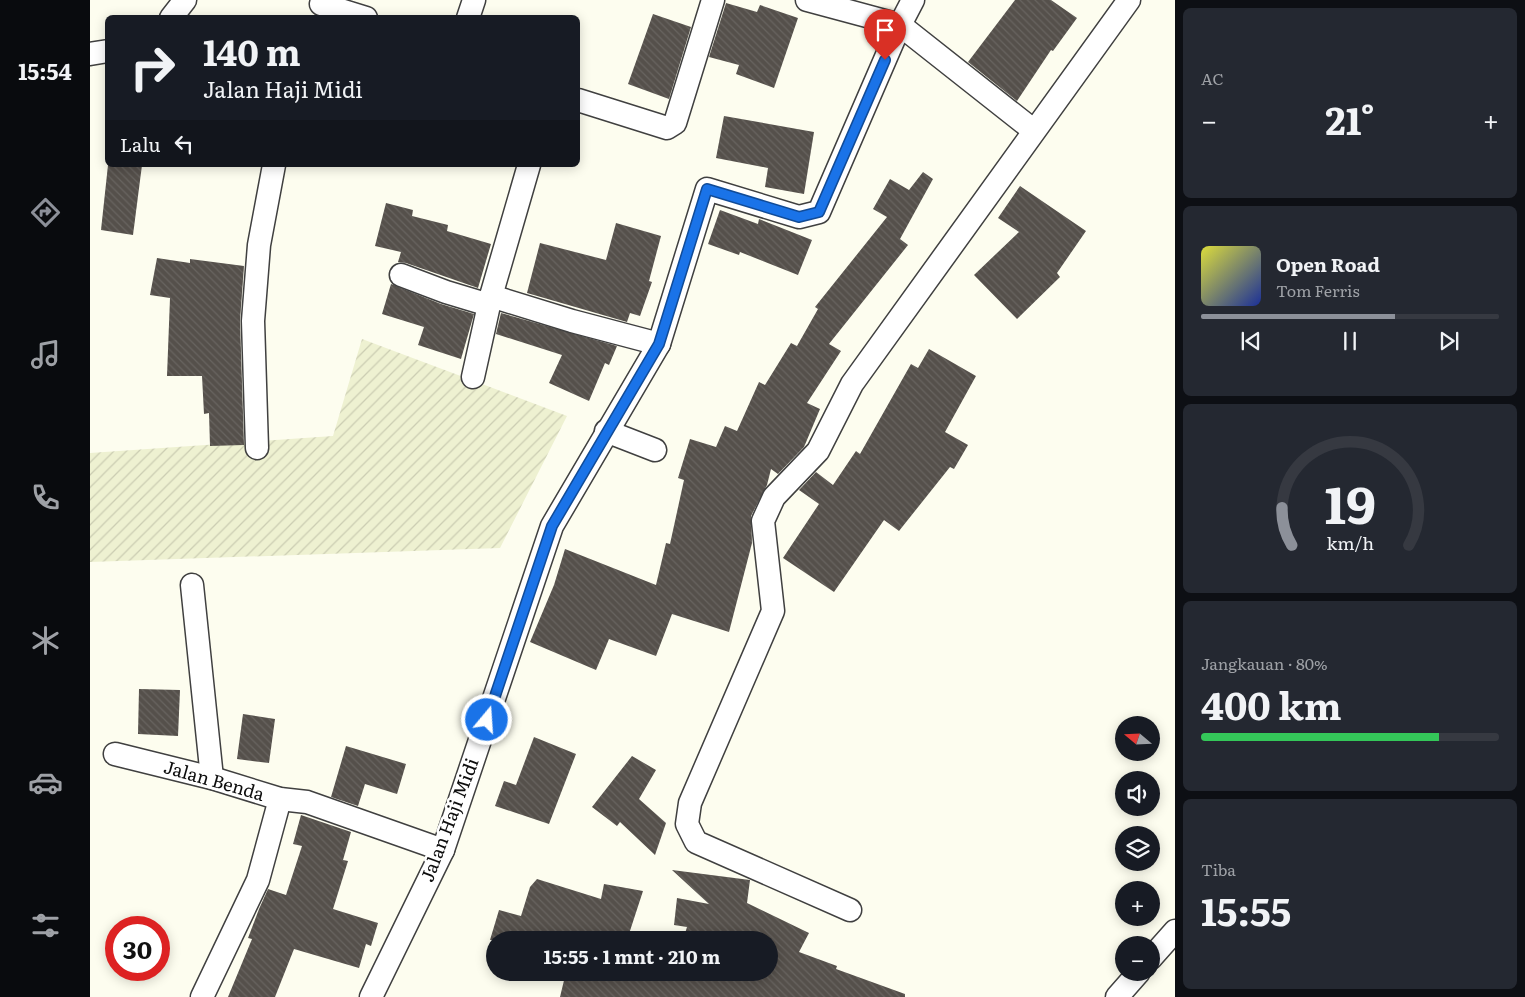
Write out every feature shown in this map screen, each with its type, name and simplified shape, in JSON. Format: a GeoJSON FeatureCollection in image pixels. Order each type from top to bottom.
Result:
{"type":"FeatureCollection","features":[{"type":"Feature","properties":{"kind":"street"},"geometry":{"type":"LineString","coordinates":[[173,15],[185,0]]}},
{"type":"Feature","properties":{"kind":"street"},"geometry":{"type":"LineString","coordinates":[[469,15],[474,0]]}},
{"type":"Feature","properties":{"kind":"street"},"geometry":{"type":"LineString","coordinates":[[580,101],[667,128],[675,123],[713,0]]}},
{"type":"Feature","properties":{"kind":"street"},"geometry":{"type":"LineString","coordinates":[[806,0],[900,26],[1033,130]]}},
{"type":"Feature","properties":{"kind":"street","name":"Jalan Haji Midi"},"geometry":{"type":"LineString","coordinates":[[371,997],[443,850],[552,526],[659,344],[707,189],[799,217],[819,212],[913,0]]}},
{"type":"Feature","properties":{"kind":"street"},"geometry":{"type":"LineString","coordinates":[[850,910],[696,842],[687,824],[690,803],[773,611],[763,522],[774,497],[818,451],[852,384],[1033,130],[1129,0]]}},
{"type":"Feature","properties":{"kind":"street"},"geometry":{"type":"LineString","coordinates":[[320,7],[353,15]]}},
{"type":"Feature","properties":{"kind":"street"},"geometry":{"type":"LineString","coordinates":[[90,54],[105,52]]}},
{"type":"Feature","properties":{"kind":"street"},"geometry":{"type":"LineString","coordinates":[[257,448],[253,321],[259,245],[274,167]]}},
{"type":"Feature","properties":{"kind":"street"},"geometry":{"type":"LineString","coordinates":[[473,377],[490,300],[528,167]]}},
{"type":"Feature","properties":{"kind":"street"},"geometry":{"type":"LineString","coordinates":[[401,275],[446,292],[490,300],[659,344]]}},
{"type":"Feature","properties":{"kind":"street"},"geometry":{"type":"LineString","coordinates":[[606,432],[656,450]]}},
{"type":"Feature","properties":{"kind":"street"},"geometry":{"type":"LineString","coordinates":[[192,585],[212,778]]}},
{"type":"Feature","properties":{"kind":"street","name":"Jalan Benda"},"geometry":{"type":"LineString","coordinates":[[115,754],[212,778],[280,799],[258,880],[202,997]]}},
{"type":"Feature","properties":{"kind":"street"},"geometry":{"type":"LineString","coordinates":[[280,799],[307,802],[443,850]]}},
{"type":"Feature","properties":{"kind":"street"},"geometry":{"type":"LineString","coordinates":[[1160,948],[1175,931]]}},
{"type":"Feature","properties":{"kind":"street"},"geometry":{"type":"LineString","coordinates":[[1118,997],[1131,981]]}},
{"type":"Feature","properties":{"kind":"green space"},"geometry":{"type":"Polygon","coordinates":[[[362,339],[567,416],[500,548],[90,562],[90,453],[333,436],[362,339]]]}},
{"type":"Feature","properties":{"kind":"building"},"geometry":{"type":"Polygon","coordinates":[[[1015,0],[1051,0],[1077,18],[1053,51],[1051,50],[1017,101],[968,62],[1015,0]]]}},
{"type":"Feature","properties":{"kind":"building"},"geometry":{"type":"Polygon","coordinates":[[[726,3],[757,12],[760,5],[798,18],[774,88],[736,74],[739,65],[709,57],[726,3]]]}},
{"type":"Feature","properties":{"kind":"building"},"geometry":{"type":"Polygon","coordinates":[[[653,14],[691,27],[669,99],[628,84],[653,14]]]}},
{"type":"Feature","properties":{"kind":"building"},"geometry":{"type":"Polygon","coordinates":[[[724,116],[814,132],[804,194],[765,187],[768,168],[716,158],[724,116]]]}},
{"type":"Feature","properties":{"kind":"building"},"geometry":{"type":"Polygon","coordinates":[[[108,167],[142,167],[133,235],[101,230],[108,167]]]}},
{"type":"Feature","properties":{"kind":"building"},"geometry":{"type":"Polygon","coordinates":[[[923,172],[933,179],[900,239],[908,245],[829,344],[841,351],[807,403],[820,409],[804,447],[778,474],[771,469],[767,485],[751,516],[752,543],[729,632],[672,614],[656,656],[609,639],[596,670],[530,642],[554,585],[565,549],[656,585],[666,543],[670,544],[684,480],[678,478],[690,439],[716,447],[725,426],[737,431],[759,382],[765,385],[791,343],[797,346],[818,309],[815,307],[887,217],[873,209],[890,179],[909,190],[923,172]]]}},
{"type":"Feature","properties":{"kind":"building"},"geometry":{"type":"Polygon","coordinates":[[[1020,186],[1086,231],[1057,273],[1060,277],[1017,319],[974,275],[1019,232],[998,218],[1020,186]]]}},
{"type":"Feature","properties":{"kind":"building"},"geometry":{"type":"Polygon","coordinates":[[[386,203],[413,210],[412,216],[448,225],[447,231],[491,244],[478,288],[406,263],[398,262],[401,252],[375,246],[386,203]]]}},
{"type":"Feature","properties":{"kind":"building"},"geometry":{"type":"Polygon","coordinates":[[[720,210],[758,224],[759,219],[812,240],[798,275],[740,252],[739,255],[708,244],[720,210]]]}},
{"type":"Feature","properties":{"kind":"building"},"geometry":{"type":"Polygon","coordinates":[[[616,223],[661,236],[649,281],[652,282],[640,316],[630,313],[627,322],[527,293],[540,243],[606,260],[616,223]]]}},
{"type":"Feature","properties":{"kind":"building"},"geometry":{"type":"Polygon","coordinates":[[[157,258],[190,263],[190,259],[244,266],[240,321],[244,445],[210,446],[209,413],[204,414],[202,376],[167,376],[170,298],[150,295],[157,258]]]}},
{"type":"Feature","properties":{"kind":"building"},"geometry":{"type":"Polygon","coordinates":[[[391,284],[441,304],[474,314],[461,359],[418,345],[424,327],[382,314],[391,284]]]}},
{"type":"Feature","properties":{"kind":"building"},"geometry":{"type":"Polygon","coordinates":[[[501,313],[617,346],[609,365],[605,363],[589,401],[549,383],[562,355],[496,334],[501,313]]]}},
{"type":"Feature","properties":{"kind":"building"},"geometry":{"type":"Polygon","coordinates":[[[929,349],[976,376],[945,432],[968,445],[954,469],[950,467],[899,531],[884,520],[834,592],[783,558],[819,504],[799,490],[816,472],[833,485],[856,451],[860,454],[911,364],[918,368],[929,349]]]}},
{"type":"Feature","properties":{"kind":"building"},"geometry":{"type":"Polygon","coordinates":[[[139,689],[180,690],[178,736],[138,734],[139,689]]]}},
{"type":"Feature","properties":{"kind":"building"},"geometry":{"type":"Polygon","coordinates":[[[243,714],[275,719],[269,763],[237,759],[243,714]]]}},
{"type":"Feature","properties":{"kind":"building"},"geometry":{"type":"Polygon","coordinates":[[[534,737],[576,754],[549,824],[495,806],[504,781],[516,785],[534,737]]]}},
{"type":"Feature","properties":{"kind":"building"},"geometry":{"type":"Polygon","coordinates":[[[346,746],[406,764],[397,794],[365,784],[358,806],[331,797],[346,746]]]}},
{"type":"Feature","properties":{"kind":"building"},"geometry":{"type":"Polygon","coordinates":[[[632,756],[656,770],[639,799],[666,823],[655,855],[620,822],[617,826],[592,807],[632,756]]]}},
{"type":"Feature","properties":{"kind":"building"},"geometry":{"type":"Polygon","coordinates":[[[301,815],[351,832],[343,860],[348,861],[333,909],[378,923],[371,946],[366,944],[359,968],[294,949],[275,997],[228,997],[252,939],[248,938],[268,889],[286,895],[302,846],[293,844],[301,815]]]}},
{"type":"Feature","properties":{"kind":"building"},"geometry":{"type":"Polygon","coordinates":[[[672,870],[750,880],[747,903],[809,933],[799,952],[837,966],[836,969],[905,994],[905,997],[560,997],[564,981],[778,981],[778,931],[686,931],[687,927],[674,925],[677,898],[709,904],[672,870]]]}},
{"type":"Feature","properties":{"kind":"building"},"geometry":{"type":"Polygon","coordinates":[[[537,879],[601,899],[604,884],[643,891],[630,931],[493,931],[499,910],[521,916],[530,887],[537,879]]]}},
{"type":"Feature","properties":{"kind":"route"},"geometry":{"type":"LineString","coordinates":[[487,720],[552,526],[659,344],[707,189],[799,217],[819,212],[885,60]]}}]}
